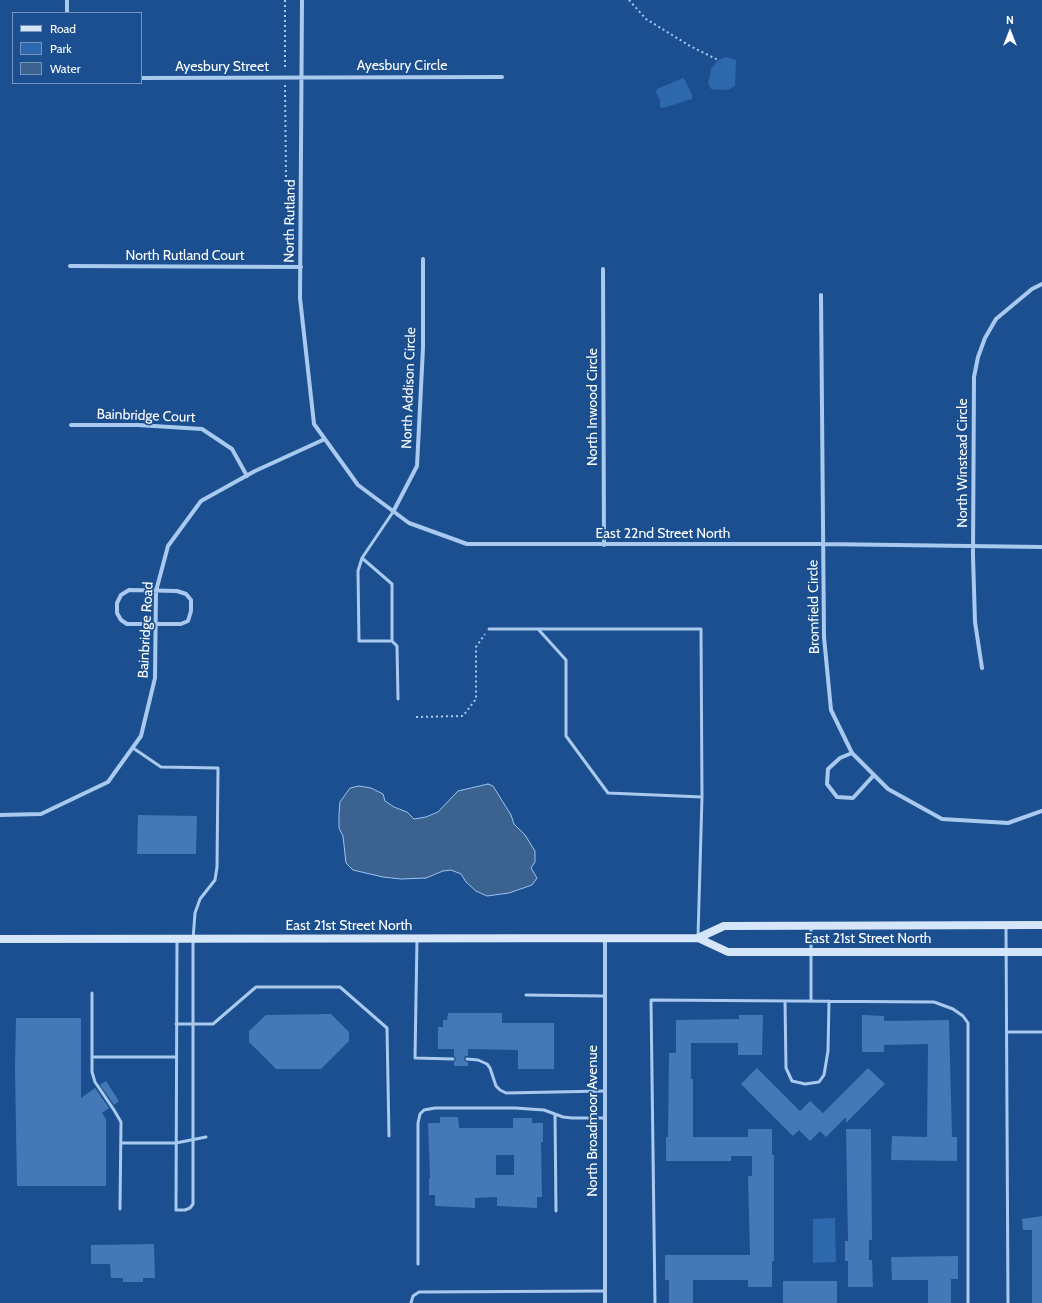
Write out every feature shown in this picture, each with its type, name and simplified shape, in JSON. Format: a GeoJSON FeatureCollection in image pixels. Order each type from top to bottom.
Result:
{"type":"FeatureCollection","features":[{"type":"Feature","properties":{"kind":"main road","name":"East 21st Street North"},"geometry":{"type":"LineString","coordinates":[[0,939],[698,938],[724,926],[1042,925]]}},
{"type":"Feature","properties":{"kind":"main road","name":"East 21st Street North"},"geometry":{"type":"LineString","coordinates":[[698,938],[728,952],[1042,952]]}},
{"type":"Feature","properties":{"kind":"street"},"geometry":{"type":"LineString","coordinates":[[67,0],[67,12]]}},
{"type":"Feature","properties":{"kind":"street","name":"North Rutland"},"geometry":{"type":"LineString","coordinates":[[302,0],[300,298],[314,424],[325,439]]}},
{"type":"Feature","properties":{"kind":"street","name":"Ayesbury Circle"},"geometry":{"type":"LineString","coordinates":[[302,78],[502,77]]}},
{"type":"Feature","properties":{"kind":"street","name":"Ayesbury Street"},"geometry":{"type":"LineString","coordinates":[[142,78],[302,78]]}},
{"type":"Feature","properties":{"kind":"street","name":"North Addison Circle"},"geometry":{"type":"LineString","coordinates":[[394,512],[417,466],[423,348],[423,259]]}},
{"type":"Feature","properties":{"kind":"street","name":"North Rutland Court"},"geometry":{"type":"LineString","coordinates":[[70,266],[301,267]]}},
{"type":"Feature","properties":{"kind":"street","name":"North Inwood Circle"},"geometry":{"type":"LineString","coordinates":[[603,269],[604,545]]}},
{"type":"Feature","properties":{"kind":"street","name":"North Winstead Circle"},"geometry":{"type":"LineString","coordinates":[[982,668],[975,622],[973,546],[974,377],[978,357],[985,338],[996,319],[1032,289],[1042,284]]}},
{"type":"Feature","properties":{"kind":"street","name":"Bromfield Circle"},"geometry":{"type":"LineString","coordinates":[[821,295],[824,638],[831,710],[852,753],[888,789],[942,819],[1008,823],[1042,812]]}},
{"type":"Feature","properties":{"kind":"street","name":"Bainbridge Court"},"geometry":{"type":"LineString","coordinates":[[71,425],[138,425],[202,429],[232,449],[247,476]]}},
{"type":"Feature","properties":{"kind":"street","name":"East 22nd Street North"},"geometry":{"type":"LineString","coordinates":[[325,439],[358,485],[394,512],[409,523],[467,544],[823,544],[1042,547]]}},
{"type":"Feature","properties":{"kind":"street","name":"Bainbridge Road"},"geometry":{"type":"LineString","coordinates":[[0,815],[41,814],[108,782],[141,736],[156,678],[156,591],[168,546],[202,501],[247,476],[325,439]]}},
{"type":"Feature","properties":{"kind":"street"},"geometry":{"type":"LineString","coordinates":[[129,590],[156,591],[177,591],[186,594],[191,600],[191,611],[188,621],[181,624],[127,624],[121,620],[117,613],[117,603],[121,595],[129,590]]}},
{"type":"Feature","properties":{"kind":"street"},"geometry":{"type":"LineString","coordinates":[[852,753],[840,758],[828,770],[827,784],[837,797],[853,798],[874,775]]}},
{"type":"Feature","properties":{"kind":"street","name":"North Broadmoor Avenue"},"geometry":{"type":"LineString","coordinates":[[605,939],[605,1303]]}},
{"type":"Feature","properties":{"kind":"lane"},"geometry":{"type":"LineString","coordinates":[[392,641],[358,641],[358,571],[362,558],[394,512]]}},
{"type":"Feature","properties":{"kind":"lane"},"geometry":{"type":"LineString","coordinates":[[362,558],[392,584],[392,641],[397,646],[398,700]]}},
{"type":"Feature","properties":{"kind":"lane"},"geometry":{"type":"LineString","coordinates":[[489,629],[701,629],[702,797],[698,938]]}},
{"type":"Feature","properties":{"kind":"lane"},"geometry":{"type":"LineString","coordinates":[[538,629],[566,660],[566,736],[608,793],[702,797]]}},
{"type":"Feature","properties":{"kind":"lane"},"geometry":{"type":"LineString","coordinates":[[132,748],[161,767],[218,768],[217,867],[215,880],[200,899],[195,913],[193,939],[193,1204],[190,1208],[185,1210],[176,1210],[177,939]]}},
{"type":"Feature","properties":{"kind":"lane"},"geometry":{"type":"LineString","coordinates":[[1006,925],[1008,1303]]}},
{"type":"Feature","properties":{"kind":"lane"},"geometry":{"type":"LineString","coordinates":[[811,926],[811,1001]]}},
{"type":"Feature","properties":{"kind":"lane"},"geometry":{"type":"LineString","coordinates":[[417,939],[415,1058],[453,1059]]}},
{"type":"Feature","properties":{"kind":"lane"},"geometry":{"type":"LineString","coordinates":[[176,1024],[212,1024],[256,987],[340,987],[388,1028],[389,1136]]}},
{"type":"Feature","properties":{"kind":"lane"},"geometry":{"type":"LineString","coordinates":[[92,993],[92,1072],[95,1082],[121,1122],[120,1209]]}},
{"type":"Feature","properties":{"kind":"lane"},"geometry":{"type":"LineString","coordinates":[[526,995],[604,996]]}},
{"type":"Feature","properties":{"kind":"lane"},"geometry":{"type":"LineString","coordinates":[[655,1303],[651,1000],[934,1002],[953,1009],[964,1016],[968,1023],[968,1303]]}},
{"type":"Feature","properties":{"kind":"lane"},"geometry":{"type":"LineString","coordinates":[[785,1001],[786,1068],[792,1081],[805,1084],[819,1082],[824,1075],[828,1051],[829,1001]]}},
{"type":"Feature","properties":{"kind":"lane"},"geometry":{"type":"LineString","coordinates":[[1007,1032],[1042,1032]]}},
{"type":"Feature","properties":{"kind":"lane"},"geometry":{"type":"LineString","coordinates":[[92,1057],[176,1057]]}},
{"type":"Feature","properties":{"kind":"lane"},"geometry":{"type":"LineString","coordinates":[[467,1059],[478,1060],[487,1064],[490,1068],[496,1086],[506,1093],[604,1091]]}},
{"type":"Feature","properties":{"kind":"lane"},"geometry":{"type":"LineString","coordinates":[[418,1264],[418,1123],[420,1114],[424,1110],[435,1108],[515,1108],[544,1110],[572,1118],[604,1118]]}},
{"type":"Feature","properties":{"kind":"lane"},"geometry":{"type":"LineString","coordinates":[[555,1114],[556,1211]]}},
{"type":"Feature","properties":{"kind":"lane"},"geometry":{"type":"LineString","coordinates":[[120,1143],[176,1143],[193,1138],[206,1137]]}},
{"type":"Feature","properties":{"kind":"lane"},"geometry":{"type":"LineString","coordinates":[[411,1303],[413,1296],[419,1292],[605,1291]]}},
{"type":"Feature","properties":{"kind":"path"},"geometry":{"type":"LineString","coordinates":[[285,0],[286,177]]}},
{"type":"Feature","properties":{"kind":"path"},"geometry":{"type":"LineString","coordinates":[[629,0],[646,18],[690,46],[718,60]]}},
{"type":"Feature","properties":{"kind":"path"},"geometry":{"type":"LineString","coordinates":[[416,717],[463,716],[476,699],[476,647],[489,629]]}},
{"type":"Feature","properties":{"kind":"green space"},"geometry":{"type":"Polygon","coordinates":[[[726,57],[736,60],[735,86],[728,90],[711,89],[708,83],[711,69],[718,60],[726,57]]]}},
{"type":"Feature","properties":{"kind":"green space"},"geometry":{"type":"Polygon","coordinates":[[[683,78],[692,95],[692,99],[663,108],[660,107],[660,100],[656,92],[657,89],[683,78]]]}},
{"type":"Feature","properties":{"kind":"green space"},"geometry":{"type":"Polygon","coordinates":[[[835,1218],[836,1262],[813,1263],[813,1219],[835,1218]]]}},
{"type":"Feature","properties":{"kind":"water"},"geometry":{"type":"Polygon","coordinates":[[[488,784],[493,786],[511,815],[514,824],[525,835],[535,851],[535,862],[531,868],[537,878],[532,885],[509,893],[487,896],[476,891],[466,882],[461,874],[451,870],[443,871],[426,878],[401,879],[383,877],[353,870],[346,863],[343,836],[339,828],[339,814],[340,802],[350,788],[359,786],[371,788],[383,794],[385,801],[394,807],[407,812],[414,819],[426,817],[438,812],[458,791],[488,784]]]}},
{"type":"Feature","properties":{"kind":"building"},"geometry":{"type":"Polygon","coordinates":[[[138,815],[197,816],[196,854],[137,854],[138,815]]]}},
{"type":"Feature","properties":{"kind":"building"},"geometry":{"type":"Polygon","coordinates":[[[448,1013],[502,1013],[502,1023],[554,1023],[554,1069],[518,1069],[518,1050],[468,1049],[468,1056],[465,1056],[464,1059],[468,1062],[468,1066],[454,1066],[456,1059],[454,1056],[454,1049],[438,1049],[438,1027],[443,1027],[443,1020],[447,1020],[448,1013]]]}},
{"type":"Feature","properties":{"kind":"building"},"geometry":{"type":"Polygon","coordinates":[[[331,1014],[349,1032],[349,1041],[321,1069],[276,1069],[249,1042],[249,1031],[266,1015],[331,1014]]]}},
{"type":"Feature","properties":{"kind":"building"},"geometry":{"type":"Polygon","coordinates":[[[739,1015],[763,1015],[762,1055],[738,1055],[738,1043],[691,1043],[691,1079],[693,1079],[693,1137],[748,1137],[748,1129],[772,1129],[772,1155],[774,1155],[774,1261],[772,1261],[772,1287],[748,1287],[748,1280],[693,1280],[693,1303],[669,1303],[669,1280],[665,1280],[665,1255],[750,1255],[748,1176],[752,1176],[752,1156],[731,1156],[731,1161],[666,1161],[666,1137],[668,1137],[669,1053],[676,1053],[676,1020],[739,1019],[739,1015]]]}},
{"type":"Feature","properties":{"kind":"building"},"geometry":{"type":"Polygon","coordinates":[[[862,1015],[884,1016],[884,1021],[949,1020],[952,1137],[957,1137],[957,1161],[891,1160],[892,1136],[927,1137],[928,1044],[884,1045],[884,1052],[862,1052],[862,1015]]]}},
{"type":"Feature","properties":{"kind":"building"},"geometry":{"type":"Polygon","coordinates":[[[16,1018],[81,1018],[81,1098],[95,1088],[109,1108],[102,1113],[106,1119],[106,1186],[17,1186],[15,1069],[16,1018]]]}},
{"type":"Feature","properties":{"kind":"building"},"geometry":{"type":"Polygon","coordinates":[[[757,1068],[800,1111],[810,1101],[823,1113],[868,1068],[885,1084],[846,1123],[846,1117],[826,1137],[820,1131],[810,1141],[799,1130],[793,1136],[741,1084],[757,1068]]]}},
{"type":"Feature","properties":{"kind":"building"},"geometry":{"type":"Polygon","coordinates":[[[106,1081],[119,1101],[114,1105],[100,1085],[106,1081]]]}},
{"type":"Feature","properties":{"kind":"building"},"geometry":{"type":"Polygon","coordinates":[[[440,1117],[458,1117],[459,1128],[513,1128],[513,1118],[532,1118],[532,1123],[543,1123],[543,1142],[541,1142],[542,1197],[537,1197],[537,1208],[497,1206],[497,1197],[475,1198],[475,1208],[435,1206],[435,1195],[429,1195],[430,1178],[428,1123],[440,1123],[440,1117]],[[496,1155],[496,1175],[514,1175],[514,1155],[496,1155]]]}},
{"type":"Feature","properties":{"kind":"building"},"geometry":{"type":"Polygon","coordinates":[[[846,1129],[871,1129],[872,1240],[869,1240],[869,1260],[872,1260],[873,1287],[848,1287],[848,1261],[845,1261],[845,1241],[848,1241],[846,1129]]]}},
{"type":"Feature","properties":{"kind":"building"},"geometry":{"type":"Polygon","coordinates":[[[1042,1216],[1042,1303],[1032,1303],[1032,1230],[1023,1230],[1022,1219],[1042,1216]]]}},
{"type":"Feature","properties":{"kind":"building"},"geometry":{"type":"Polygon","coordinates":[[[154,1244],[155,1278],[143,1278],[143,1282],[123,1282],[123,1278],[111,1278],[110,1264],[91,1264],[91,1245],[154,1244]]]}},
{"type":"Feature","properties":{"kind":"building"},"geometry":{"type":"Polygon","coordinates":[[[958,1256],[958,1279],[951,1279],[951,1303],[928,1303],[928,1280],[892,1280],[891,1257],[958,1256]]]}},
{"type":"Feature","properties":{"kind":"building"},"geometry":{"type":"Polygon","coordinates":[[[783,1281],[837,1281],[837,1303],[783,1303],[783,1281]]]}}]}
